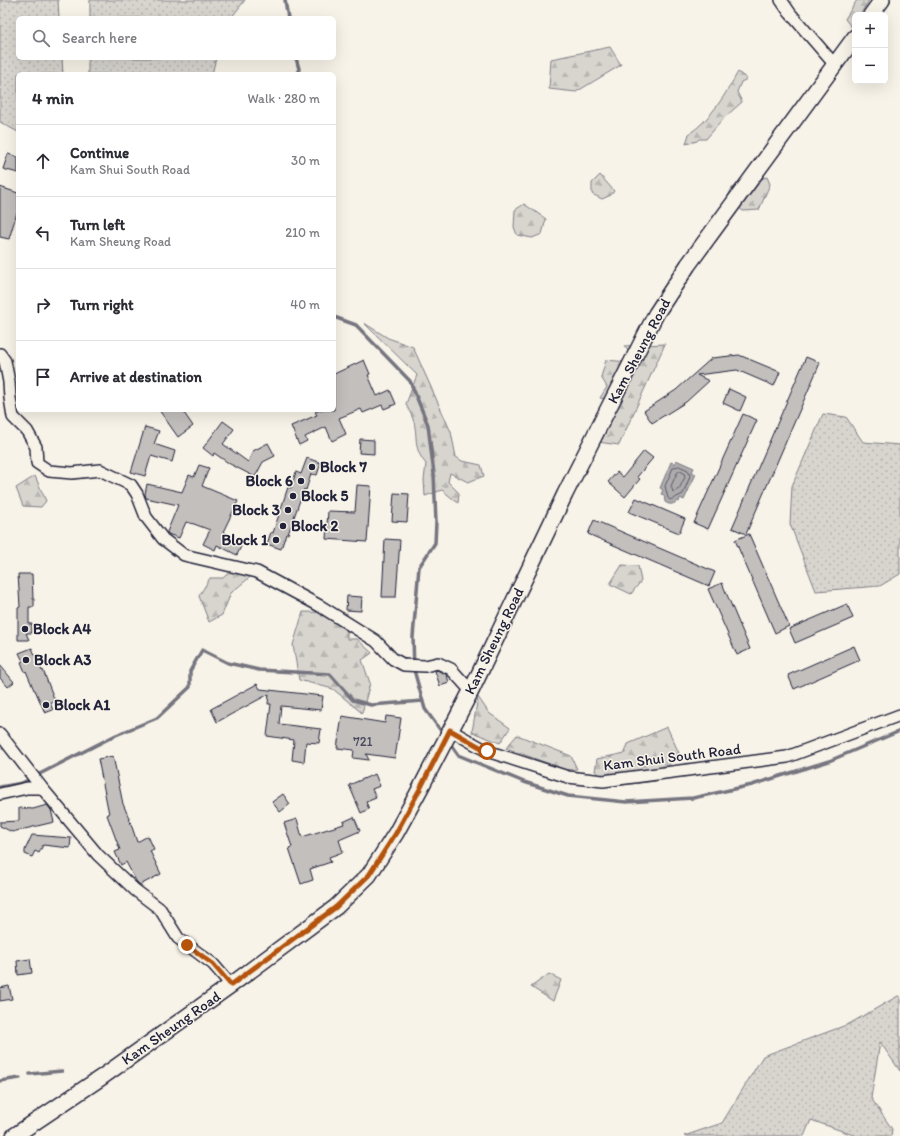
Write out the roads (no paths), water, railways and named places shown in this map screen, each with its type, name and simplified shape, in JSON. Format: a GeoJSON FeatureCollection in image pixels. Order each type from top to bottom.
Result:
{"type":"FeatureCollection","features":[{"type":"Feature","properties":{"kind":"main road"},"geometry":{"type":"LineString","coordinates":[[873,12],[882,0]]}},
{"type":"Feature","properties":{"kind":"main road","name":"Kam Sheung Road"},"geometry":{"type":"LineString","coordinates":[[19,1134],[231,985],[336,907],[369,875],[396,833],[471,691],[565,494],[656,314],[693,259],[852,41]]}},
{"type":"Feature","properties":{"kind":"street"},"geometry":{"type":"LineString","coordinates":[[781,0],[834,66]]}},
{"type":"Feature","properties":{"kind":"street"},"geometry":{"type":"LineString","coordinates":[[0,354],[5,361],[8,375],[13,417],[27,431],[36,447],[37,463],[49,471],[72,474],[100,470],[131,485],[137,494],[146,517],[163,539],[184,555],[257,572],[320,606],[376,641],[393,659],[404,665],[425,666],[438,664],[451,669],[471,691]]}},
{"type":"Feature","properties":{"kind":"street","name":"Kam Shui South Road"},"geometry":{"type":"LineString","coordinates":[[449,732],[487,751],[568,778],[603,781],[787,757],[900,714]]}},
{"type":"Feature","properties":{"kind":"street"},"geometry":{"type":"LineString","coordinates":[[0,734],[98,855],[134,890],[160,909],[178,938],[213,964],[231,985]]}},
{"type":"Feature","properties":{"kind":"street"},"geometry":{"type":"LineString","coordinates":[[0,794],[27,788],[38,782]]}},
{"type":"Feature","properties":{"kind":"water"},"geometry":{"type":"Polygon","coordinates":[[[676,460],[694,468],[692,472],[696,474],[684,500],[680,498],[679,502],[677,501],[670,504],[665,502],[664,495],[661,494],[663,490],[660,488],[671,462],[675,464],[676,460]]]}},
{"type":"Feature","properties":{"kind":"waterway"},"geometry":{"type":"LineString","coordinates":[[285,0],[288,16]]}},
{"type":"Feature","properties":{"kind":"waterway"},"geometry":{"type":"LineString","coordinates":[[297,60],[298,72]]}},
{"type":"Feature","properties":{"kind":"waterway"},"geometry":{"type":"LineString","coordinates":[[336,318],[356,325],[410,381],[428,425],[434,474],[436,522],[435,543],[419,567],[413,637],[414,670],[425,709],[444,735]]}},
{"type":"Feature","properties":{"kind":"waterway"},"geometry":{"type":"LineString","coordinates":[[0,787],[22,783],[116,735],[157,718],[190,687],[190,671],[202,650],[228,663],[259,670],[330,674],[353,700],[371,705],[423,701]]}},
{"type":"Feature","properties":{"kind":"waterway"},"geometry":{"type":"LineString","coordinates":[[449,742],[458,755],[524,782],[568,796],[626,802],[693,798],[752,785],[829,761],[900,731]]}},
{"type":"Feature","properties":{"kind":"waterway"},"geometry":{"type":"LineString","coordinates":[[30,1074],[62,1071]]}},
{"type":"Feature","properties":{"kind":"waterway"},"geometry":{"type":"LineString","coordinates":[[0,1081],[20,1078]]}},
{"type":"Feature","properties":{"kind":"place","name":"Block 7"},"geometry":{"type":"Point","coordinates":[312,467]}},
{"type":"Feature","properties":{"kind":"place","name":"Block 6"},"geometry":{"type":"Point","coordinates":[301,481]}},
{"type":"Feature","properties":{"kind":"place","name":"Block 5"},"geometry":{"type":"Point","coordinates":[293,496]}},
{"type":"Feature","properties":{"kind":"place","name":"Block 3"},"geometry":{"type":"Point","coordinates":[288,510]}},
{"type":"Feature","properties":{"kind":"place","name":"Block 2"},"geometry":{"type":"Point","coordinates":[283,526]}},
{"type":"Feature","properties":{"kind":"place","name":"Block 1"},"geometry":{"type":"Point","coordinates":[276,540]}},
{"type":"Feature","properties":{"kind":"place","name":"Block A4"},"geometry":{"type":"Point","coordinates":[25,629]}},
{"type":"Feature","properties":{"kind":"place","name":"Block A3"},"geometry":{"type":"Point","coordinates":[26,660]}},
{"type":"Feature","properties":{"kind":"place","name":"Block A1"},"geometry":{"type":"Point","coordinates":[46,705]}}]}
